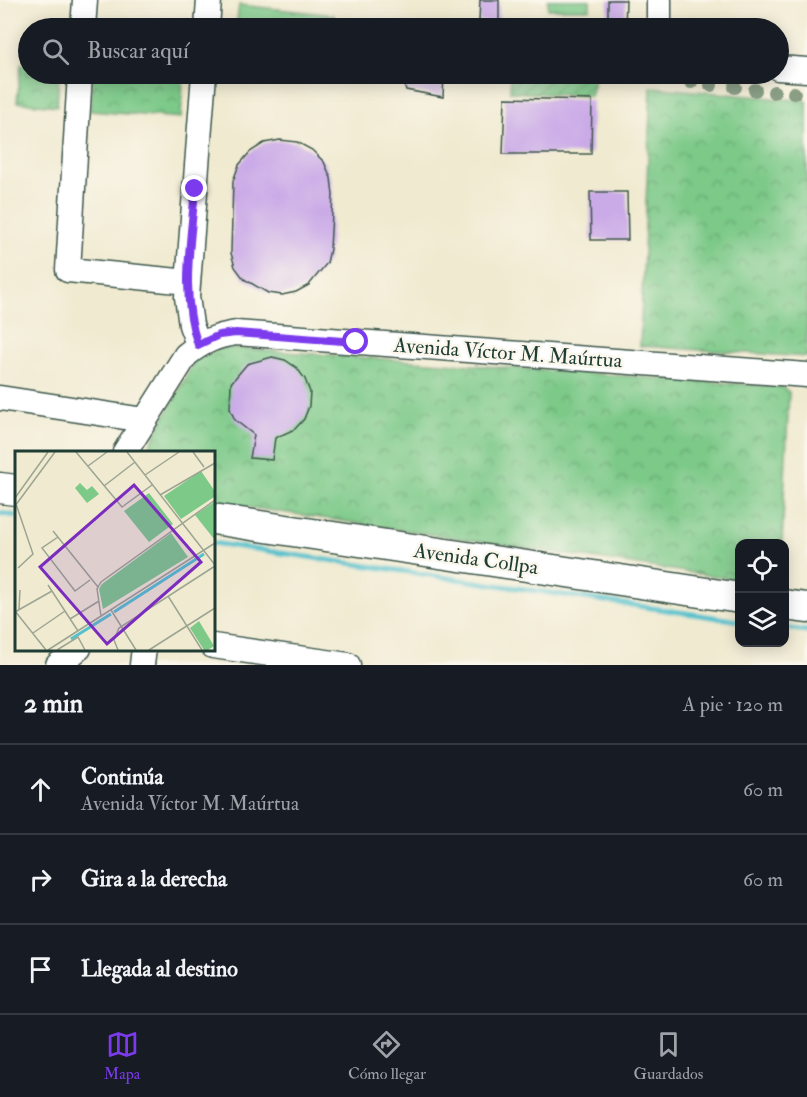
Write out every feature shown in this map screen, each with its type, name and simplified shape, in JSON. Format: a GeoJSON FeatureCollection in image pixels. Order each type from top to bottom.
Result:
{"type":"FeatureCollection","features":[{"type":"Feature","properties":{"kind":"main road"},"geometry":{"type":"LineString","coordinates":[[0,488],[15,490]]}},
{"type":"Feature","properties":{"kind":"main road","name":"Avenida Collpa"},"geometry":{"type":"LineString","coordinates":[[214,519],[735,597]]}},
{"type":"Feature","properties":{"kind":"main road"},"geometry":{"type":"LineString","coordinates":[[789,606],[807,608]]}},
{"type":"Feature","properties":{"kind":"street"},"geometry":{"type":"LineString","coordinates":[[84,18],[85,0]]}},
{"type":"Feature","properties":{"kind":"street"},"geometry":{"type":"LineString","coordinates":[[208,18],[209,0]]}},
{"type":"Feature","properties":{"kind":"street"},"geometry":{"type":"LineString","coordinates":[[658,0],[659,18]]}},
{"type":"Feature","properties":{"kind":"street"},"geometry":{"type":"LineString","coordinates":[[789,69],[807,70]]}},
{"type":"Feature","properties":{"kind":"street"},"geometry":{"type":"LineString","coordinates":[[79,84],[68,270],[188,282]]}},
{"type":"Feature","properties":{"kind":"street"},"geometry":{"type":"LineString","coordinates":[[198,345],[191,325],[187,297],[203,84]]}},
{"type":"Feature","properties":{"kind":"street","name":"Avenida Víctor M. Maúrtua"},"geometry":{"type":"LineString","coordinates":[[126,451],[174,372],[198,345],[219,335],[236,333],[807,375]]}},
{"type":"Feature","properties":{"kind":"street"},"geometry":{"type":"LineString","coordinates":[[0,398],[144,420]]}},
{"type":"Feature","properties":{"kind":"street"},"geometry":{"type":"LineString","coordinates":[[214,646],[348,665]]}},
{"type":"Feature","properties":{"kind":"street"},"geometry":{"type":"LineString","coordinates":[[58,665],[77,650]]}},
{"type":"Feature","properties":{"kind":"street"},"geometry":{"type":"LineString","coordinates":[[142,665],[144,650]]}},
{"type":"Feature","properties":{"kind":"green space"},"geometry":{"type":"Polygon","coordinates":[[[548,0],[590,0],[590,9],[548,9],[548,0]]]}},
{"type":"Feature","properties":{"kind":"green space"},"geometry":{"type":"Polygon","coordinates":[[[239,5],[334,15],[334,18],[237,18],[239,5]]]}},
{"type":"Feature","properties":{"kind":"green space"},"geometry":{"type":"Polygon","coordinates":[[[19,84],[58,84],[57,106],[17,102],[19,84]]]}},
{"type":"Feature","properties":{"kind":"green space"},"geometry":{"type":"Polygon","coordinates":[[[92,84],[183,84],[181,118],[90,111],[92,84]]]}},
{"type":"Feature","properties":{"kind":"green space"},"geometry":{"type":"Polygon","coordinates":[[[510,84],[593,84],[590,96],[510,92],[510,84]]]}},
{"type":"Feature","properties":{"kind":"green space"},"geometry":{"type":"Polygon","coordinates":[[[651,87],[807,101],[807,357],[640,346],[651,87]]]}},
{"type":"Feature","properties":{"kind":"green space"},"geometry":{"type":"Polygon","coordinates":[[[231,348],[782,387],[789,392],[782,539],[735,539],[735,579],[214,502],[214,451],[147,451],[195,360],[219,349],[231,348]]]}},
{"type":"Feature","properties":{"kind":"building"},"geometry":{"type":"Polygon","coordinates":[[[480,0],[499,0],[499,18],[479,18],[480,0]]]}},
{"type":"Feature","properties":{"kind":"building"},"geometry":{"type":"Polygon","coordinates":[[[608,0],[626,0],[625,18],[608,18],[608,0]]]}},
{"type":"Feature","properties":{"kind":"building"},"geometry":{"type":"Polygon","coordinates":[[[404,84],[444,84],[443,97],[406,90],[404,84]]]}},
{"type":"Feature","properties":{"kind":"building"},"geometry":{"type":"Polygon","coordinates":[[[505,98],[592,100],[591,154],[503,154],[505,98]]]}},
{"type":"Feature","properties":{"kind":"building"},"geometry":{"type":"Polygon","coordinates":[[[280,140],[297,142],[312,150],[324,162],[331,178],[333,195],[327,263],[309,285],[296,292],[282,295],[268,293],[244,279],[235,267],[231,253],[233,181],[239,165],[250,152],[264,143],[280,140]]]}},
{"type":"Feature","properties":{"kind":"building"},"geometry":{"type":"Polygon","coordinates":[[[590,192],[627,192],[628,240],[591,240],[590,192]]]}},
{"type":"Feature","properties":{"kind":"building"},"geometry":{"type":"Polygon","coordinates":[[[272,357],[285,360],[297,368],[310,392],[309,406],[304,419],[295,429],[275,438],[272,460],[250,458],[254,435],[235,420],[230,409],[231,383],[247,364],[272,357]]]}},
{"type":"Feature","properties":{"kind":"waterway"},"geometry":{"type":"LineString","coordinates":[[0,513],[15,516]]}},
{"type":"Feature","properties":{"kind":"waterway"},"geometry":{"type":"LineString","coordinates":[[214,543],[735,620]]}},
{"type":"Feature","properties":{"kind":"waterway"},"geometry":{"type":"LineString","coordinates":[[789,629],[807,631]]}},
{"type":"Feature","properties":{"kind":"route"},"geometry":{"type":"LineString","coordinates":[[195,189],[187,297],[191,325],[198,345],[219,335],[236,333],[356,342]]}}]}
